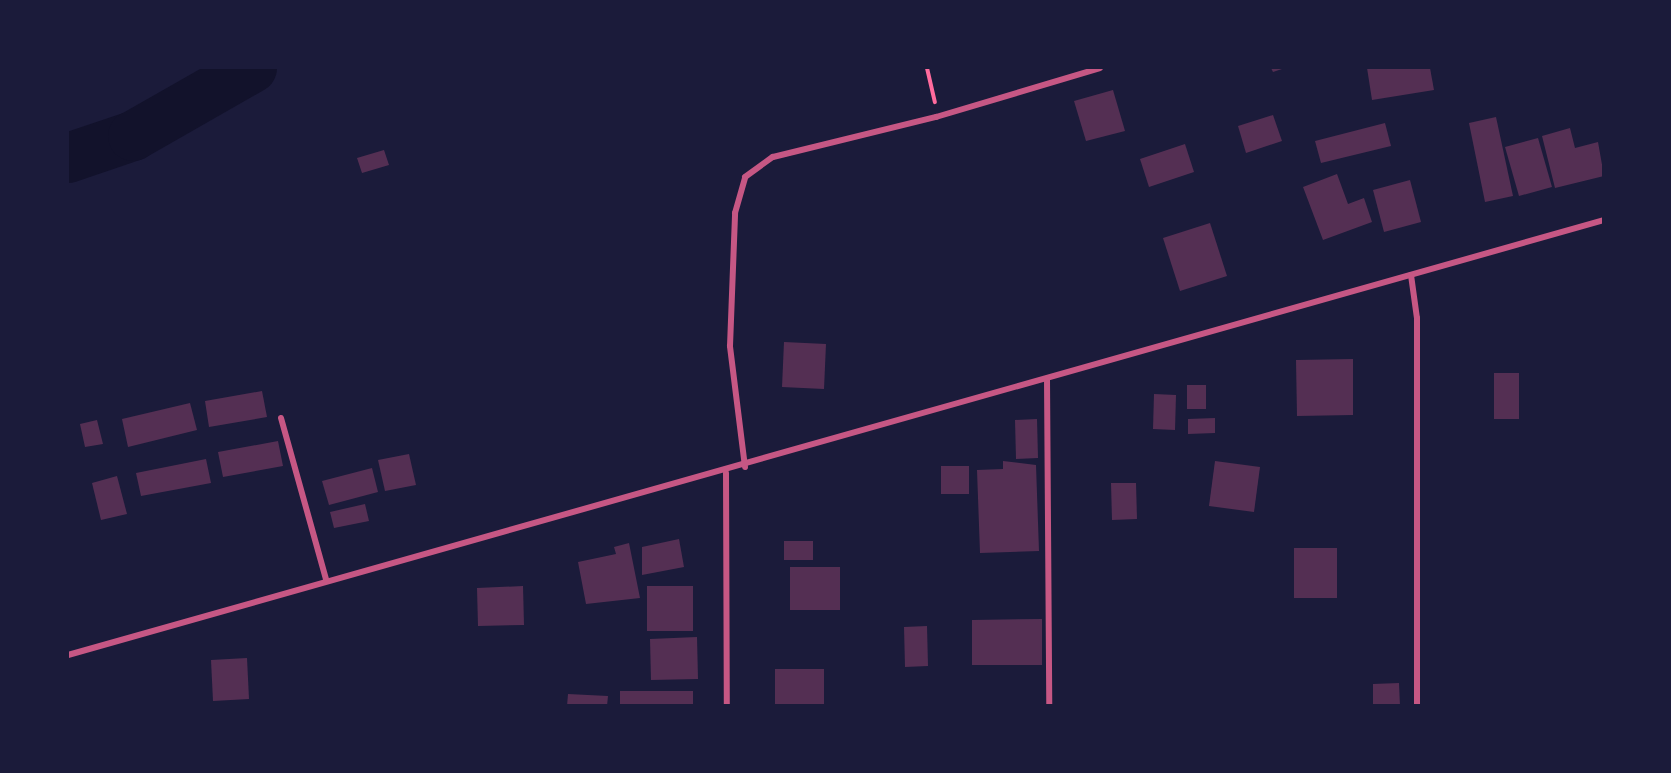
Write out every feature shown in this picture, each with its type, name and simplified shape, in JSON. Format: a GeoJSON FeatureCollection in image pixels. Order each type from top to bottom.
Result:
{"type":"FeatureCollection","features":[{"type":"Feature","properties":{"kind":"street"},"geometry":{"type":"LineString","coordinates":[[745,467],[730,346],[735,213],[745,177],[773,158],[936,117],[1100,68]]}},
{"type":"Feature","properties":{"kind":"street"},"geometry":{"type":"LineString","coordinates":[[68,655],[326,579],[726,473],[1604,220]]}},
{"type":"Feature","properties":{"kind":"street"},"geometry":{"type":"LineString","coordinates":[[1411,275],[1418,318],[1417,705]]}},
{"type":"Feature","properties":{"kind":"street"},"geometry":{"type":"LineString","coordinates":[[1047,379],[1049,705]]}},
{"type":"Feature","properties":{"kind":"street"},"geometry":{"type":"LineString","coordinates":[[280,418],[326,579]]}},
{"type":"Feature","properties":{"kind":"street"},"geometry":{"type":"LineString","coordinates":[[726,473],[727,705]]}},
{"type":"Feature","properties":{"kind":"path"},"geometry":{"type":"LineString","coordinates":[[927,68],[936,117]]}},
{"type":"Feature","properties":{"kind":"building"},"geometry":{"type":"Polygon","coordinates":[[[1271,68],[1285,68],[1273,72],[1271,68]]]}},
{"type":"Feature","properties":{"kind":"building"},"geometry":{"type":"Polygon","coordinates":[[[1367,68],[1430,68],[1434,90],[1372,100],[1367,68]]]}},
{"type":"Feature","properties":{"kind":"building"},"geometry":{"type":"Polygon","coordinates":[[[1113,90],[1125,131],[1086,141],[1074,101],[1113,90]]]}},
{"type":"Feature","properties":{"kind":"building"},"geometry":{"type":"Polygon","coordinates":[[[1273,115],[1282,141],[1246,153],[1238,126],[1273,115]]]}},
{"type":"Feature","properties":{"kind":"building"},"geometry":{"type":"Polygon","coordinates":[[[1496,117],[1513,196],[1485,202],[1469,123],[1496,117]]]}},
{"type":"Feature","properties":{"kind":"building"},"geometry":{"type":"Polygon","coordinates":[[[1385,123],[1391,146],[1321,163],[1315,141],[1385,123]]]}},
{"type":"Feature","properties":{"kind":"building"},"geometry":{"type":"Polygon","coordinates":[[[1570,128],[1575,148],[1598,142],[1604,176],[1555,188],[1542,136],[1570,128]]]}},
{"type":"Feature","properties":{"kind":"building"},"geometry":{"type":"Polygon","coordinates":[[[1538,138],[1552,187],[1519,196],[1505,147],[1538,138]]]}},
{"type":"Feature","properties":{"kind":"building"},"geometry":{"type":"Polygon","coordinates":[[[1185,144],[1194,172],[1149,187],[1140,159],[1185,144]]]}},
{"type":"Feature","properties":{"kind":"building"},"geometry":{"type":"Polygon","coordinates":[[[384,150],[389,165],[362,173],[357,158],[384,150]]]}},
{"type":"Feature","properties":{"kind":"building"},"geometry":{"type":"Polygon","coordinates":[[[1337,174],[1348,204],[1364,198],[1372,222],[1323,240],[1303,187],[1337,174]]]}},
{"type":"Feature","properties":{"kind":"building"},"geometry":{"type":"Polygon","coordinates":[[[1410,180],[1421,222],[1384,232],[1373,190],[1410,180]]]}},
{"type":"Feature","properties":{"kind":"building"},"geometry":{"type":"Polygon","coordinates":[[[1210,223],[1227,276],[1180,291],[1163,238],[1210,223]]]}},
{"type":"Feature","properties":{"kind":"building"},"geometry":{"type":"Polygon","coordinates":[[[784,342],[826,344],[824,389],[782,387],[784,342]]]}},
{"type":"Feature","properties":{"kind":"building"},"geometry":{"type":"Polygon","coordinates":[[[1353,359],[1353,415],[1297,416],[1296,360],[1353,359]]]}},
{"type":"Feature","properties":{"kind":"building"},"geometry":{"type":"Polygon","coordinates":[[[1494,373],[1519,373],[1519,419],[1494,419],[1494,373]]]}},
{"type":"Feature","properties":{"kind":"building"},"geometry":{"type":"Polygon","coordinates":[[[1187,385],[1206,385],[1206,409],[1187,409],[1187,385]]]}},
{"type":"Feature","properties":{"kind":"building"},"geometry":{"type":"Polygon","coordinates":[[[262,391],[267,417],[209,427],[205,401],[262,391]]]}},
{"type":"Feature","properties":{"kind":"building"},"geometry":{"type":"Polygon","coordinates":[[[1154,394],[1176,395],[1175,430],[1153,429],[1154,394]]]}},
{"type":"Feature","properties":{"kind":"building"},"geometry":{"type":"Polygon","coordinates":[[[190,403],[197,430],[128,447],[122,419],[190,403]]]}},
{"type":"Feature","properties":{"kind":"building"},"geometry":{"type":"Polygon","coordinates":[[[1215,418],[1215,433],[1188,434],[1188,419],[1215,418]]]}},
{"type":"Feature","properties":{"kind":"building"},"geometry":{"type":"Polygon","coordinates":[[[1037,419],[1038,458],[1016,459],[1015,420],[1037,419]]]}},
{"type":"Feature","properties":{"kind":"building"},"geometry":{"type":"Polygon","coordinates":[[[97,420],[103,444],[85,447],[80,424],[97,420]]]}},
{"type":"Feature","properties":{"kind":"building"},"geometry":{"type":"Polygon","coordinates":[[[278,441],[283,466],[223,477],[218,452],[278,441]]]}},
{"type":"Feature","properties":{"kind":"building"},"geometry":{"type":"Polygon","coordinates":[[[409,454],[416,485],[385,491],[378,460],[409,454]]]}},
{"type":"Feature","properties":{"kind":"building"},"geometry":{"type":"Polygon","coordinates":[[[206,459],[211,483],[141,496],[136,473],[206,459]]]}},
{"type":"Feature","properties":{"kind":"building"},"geometry":{"type":"Polygon","coordinates":[[[1003,461],[1036,465],[1039,551],[980,553],[977,470],[1003,469],[1003,461]]]}},
{"type":"Feature","properties":{"kind":"building"},"geometry":{"type":"Polygon","coordinates":[[[1215,461],[1260,467],[1254,512],[1209,506],[1215,461]]]}},
{"type":"Feature","properties":{"kind":"building"},"geometry":{"type":"Polygon","coordinates":[[[941,466],[969,466],[969,494],[941,494],[941,466]]]}},
{"type":"Feature","properties":{"kind":"building"},"geometry":{"type":"Polygon","coordinates":[[[372,468],[378,492],[329,505],[322,481],[372,468]]]}},
{"type":"Feature","properties":{"kind":"building"},"geometry":{"type":"Polygon","coordinates":[[[117,476],[127,514],[101,520],[92,483],[117,476]]]}},
{"type":"Feature","properties":{"kind":"building"},"geometry":{"type":"Polygon","coordinates":[[[1111,483],[1136,483],[1137,519],[1112,520],[1111,483]]]}},
{"type":"Feature","properties":{"kind":"building"},"geometry":{"type":"Polygon","coordinates":[[[365,504],[369,521],[334,528],[330,512],[365,504]]]}},
{"type":"Feature","properties":{"kind":"building"},"geometry":{"type":"Polygon","coordinates":[[[679,539],[684,567],[642,575],[642,547],[679,539]]]}},
{"type":"Feature","properties":{"kind":"building"},"geometry":{"type":"Polygon","coordinates":[[[784,541],[813,541],[813,560],[784,560],[784,541]]]}},
{"type":"Feature","properties":{"kind":"building"},"geometry":{"type":"Polygon","coordinates":[[[629,543],[640,598],[586,604],[578,562],[616,554],[614,547],[629,543]]]}},
{"type":"Feature","properties":{"kind":"building"},"geometry":{"type":"Polygon","coordinates":[[[1294,548],[1337,548],[1337,598],[1294,598],[1294,548]]]}},
{"type":"Feature","properties":{"kind":"building"},"geometry":{"type":"Polygon","coordinates":[[[790,567],[840,567],[840,610],[790,610],[790,567]]]}},
{"type":"Feature","properties":{"kind":"building"},"geometry":{"type":"Polygon","coordinates":[[[523,586],[524,625],[478,626],[477,588],[523,586]]]}},
{"type":"Feature","properties":{"kind":"building"},"geometry":{"type":"Polygon","coordinates":[[[647,586],[693,586],[693,631],[647,631],[647,586]]]}},
{"type":"Feature","properties":{"kind":"building"},"geometry":{"type":"Polygon","coordinates":[[[1042,619],[1042,665],[972,665],[972,620],[1042,619]]]}},
{"type":"Feature","properties":{"kind":"building"},"geometry":{"type":"Polygon","coordinates":[[[927,626],[928,666],[905,667],[904,627],[927,626]]]}},
{"type":"Feature","properties":{"kind":"building"},"geometry":{"type":"Polygon","coordinates":[[[697,637],[698,679],[651,680],[650,639],[697,637]]]}},
{"type":"Feature","properties":{"kind":"building"},"geometry":{"type":"Polygon","coordinates":[[[247,658],[249,699],[213,701],[211,660],[247,658]]]}},
{"type":"Feature","properties":{"kind":"building"},"geometry":{"type":"Polygon","coordinates":[[[775,669],[824,669],[824,706],[775,706],[775,669]]]}},
{"type":"Feature","properties":{"kind":"building"},"geometry":{"type":"Polygon","coordinates":[[[1399,683],[1400,706],[1373,706],[1373,684],[1399,683]]]}},
{"type":"Feature","properties":{"kind":"building"},"geometry":{"type":"Polygon","coordinates":[[[620,691],[693,691],[693,706],[620,706],[620,691]]]}},
{"type":"Feature","properties":{"kind":"building"},"geometry":{"type":"Polygon","coordinates":[[[568,694],[608,696],[607,706],[567,706],[568,694]]]}},
{"type":"Feature","properties":{"kind":"waterway"},"geometry":{"type":"LineString","coordinates":[[68,158],[133,136],[252,68]]}}]}
